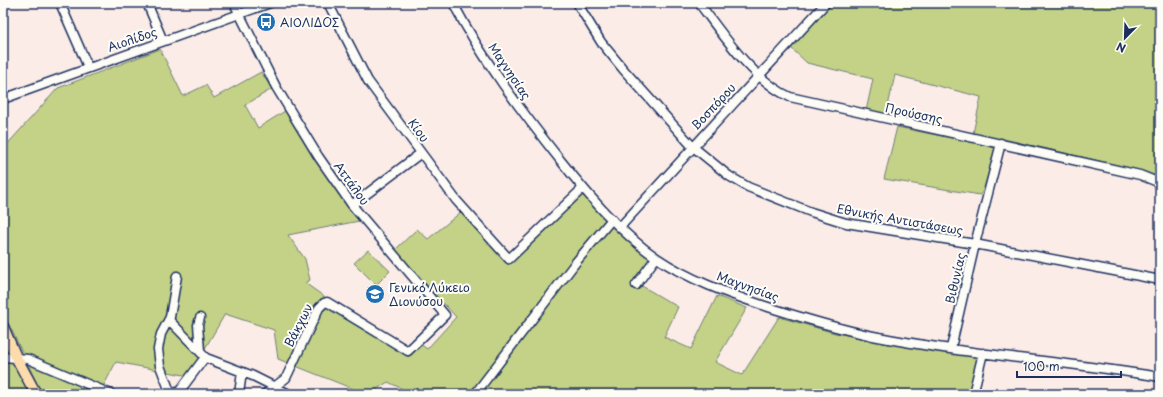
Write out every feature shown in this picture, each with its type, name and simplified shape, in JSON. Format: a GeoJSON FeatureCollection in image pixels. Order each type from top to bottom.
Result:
{"type":"FeatureCollection","features":[{"type":"Feature","properties":{"kind":"main road"},"geometry":{"type":"LineString","coordinates":[[3,327],[16,357],[36,394]]}},
{"type":"Feature","properties":{"kind":"street"},"geometry":{"type":"LineString","coordinates":[[60,3],[88,67]]}},
{"type":"Feature","properties":{"kind":"street"},"geometry":{"type":"LineString","coordinates":[[147,3],[163,41]]}},
{"type":"Feature","properties":{"kind":"street","name":"Αττάλου"},"geometry":{"type":"LineString","coordinates":[[234,3],[238,14],[276,87],[318,156],[352,205],[445,315],[411,350],[406,351]]}},
{"type":"Feature","properties":{"kind":"street","name":"Αιολίδος"},"geometry":{"type":"LineString","coordinates":[[3,98],[270,3]]}},
{"type":"Feature","properties":{"kind":"street","name":"Κίου"},"geometry":{"type":"LineString","coordinates":[[328,3],[368,81],[456,200],[508,259],[583,188]]}},
{"type":"Feature","properties":{"kind":"street","name":"Μαγνησίας"},"geometry":{"type":"LineString","coordinates":[[453,3],[500,82],[583,188],[620,227],[656,258],[702,282],[805,319],[870,336],[983,353],[1077,364],[1160,377]]}},
{"type":"Feature","properties":{"kind":"street","name":"Εθνικής Αντιστάσεως"},"geometry":{"type":"LineString","coordinates":[[577,3],[601,42],[692,146],[729,176],[769,196],[811,212],[846,223],[975,244],[1160,280]]}},
{"type":"Feature","properties":{"kind":"street","name":"Προύσσης"},"geometry":{"type":"LineString","coordinates":[[700,3],[724,37],[759,74],[782,94],[797,99],[1140,175],[1160,183]]}},
{"type":"Feature","properties":{"kind":"street","name":"Βοσπόρου"},"geometry":{"type":"LineString","coordinates":[[620,227],[692,146],[826,3]]}},
{"type":"Feature","properties":{"kind":"street","name":"Βιθυνίας"},"geometry":{"type":"LineString","coordinates":[[951,348],[975,244],[1001,143]]}},
{"type":"Feature","properties":{"kind":"street"},"geometry":{"type":"LineString","coordinates":[[352,205],[421,153]]}},
{"type":"Feature","properties":{"kind":"street"},"geometry":{"type":"LineString","coordinates":[[475,394],[576,262],[612,219]]}},
{"type":"Feature","properties":{"kind":"street"},"geometry":{"type":"LineString","coordinates":[[636,285],[656,258]]}},
{"type":"Feature","properties":{"kind":"street"},"geometry":{"type":"LineString","coordinates":[[171,394],[158,359],[159,342],[169,320],[177,276]]}},
{"type":"Feature","properties":{"kind":"street","name":"Βάκχων"},"geometry":{"type":"LineString","coordinates":[[264,394],[276,387],[286,378],[319,308],[327,302],[406,351]]}},
{"type":"Feature","properties":{"kind":"street"},"geometry":{"type":"LineString","coordinates":[[200,318],[198,325],[200,351]]}},
{"type":"Feature","properties":{"kind":"street"},"geometry":{"type":"LineString","coordinates":[[169,320],[206,358],[242,372],[289,394]]}},
{"type":"Feature","properties":{"kind":"street"},"geometry":{"type":"LineString","coordinates":[[973,394],[983,353]]}},
{"type":"Feature","properties":{"kind":"street"},"geometry":{"type":"LineString","coordinates":[[3,357],[28,359],[111,394]]}},
{"type":"Feature","properties":{"kind":"street"},"geometry":{"type":"LineString","coordinates":[[153,394],[171,394],[179,392],[183,389],[203,360],[206,358]]}},
{"type":"Feature","properties":{"kind":"street"},"geometry":{"type":"LineString","coordinates":[[239,394],[242,372]]}},
{"type":"Feature","properties":{"kind":"green space"},"geometry":{"type":"Polygon","coordinates":[[[830,3],[1160,3],[1160,177],[1139,170],[999,138],[983,191],[980,195],[884,179],[897,127],[971,142],[981,97],[895,75],[886,115],[866,111],[873,79],[807,63],[790,47],[830,3]]]}},
{"type":"Feature","properties":{"kind":"green space"},"geometry":{"type":"Polygon","coordinates":[[[160,49],[183,96],[206,85],[214,98],[261,72],[272,89],[245,105],[258,128],[285,111],[312,156],[359,221],[288,235],[305,259],[310,280],[305,283],[336,305],[408,350],[416,341],[427,349],[456,317],[395,250],[417,229],[428,239],[461,212],[508,265],[583,193],[650,258],[635,282],[678,307],[664,337],[691,349],[717,296],[747,308],[715,362],[742,375],[779,317],[835,333],[980,356],[970,394],[413,394],[388,382],[369,394],[366,394],[278,359],[274,330],[225,314],[189,376],[116,362],[103,387],[104,394],[42,394],[3,312],[3,149],[58,88],[160,49]]]}},
{"type":"Feature","properties":{"kind":"green space"},"geometry":{"type":"Polygon","coordinates":[[[368,250],[390,271],[376,285],[354,263],[368,250]]]}},
{"type":"Feature","properties":{"kind":"green space"},"geometry":{"type":"Polygon","coordinates":[[[3,340],[30,394],[3,394],[3,340]]]}},
{"type":"Feature","properties":{"kind":"place","name":"ΑΙΟΛΙΔΟΣ"},"geometry":{"type":"Point","coordinates":[266,22]}},
{"type":"Feature","properties":{"kind":"place","name":"Γενικό Λύκειο Διονύσου"},"geometry":{"type":"Point","coordinates":[375,294]}}]}
